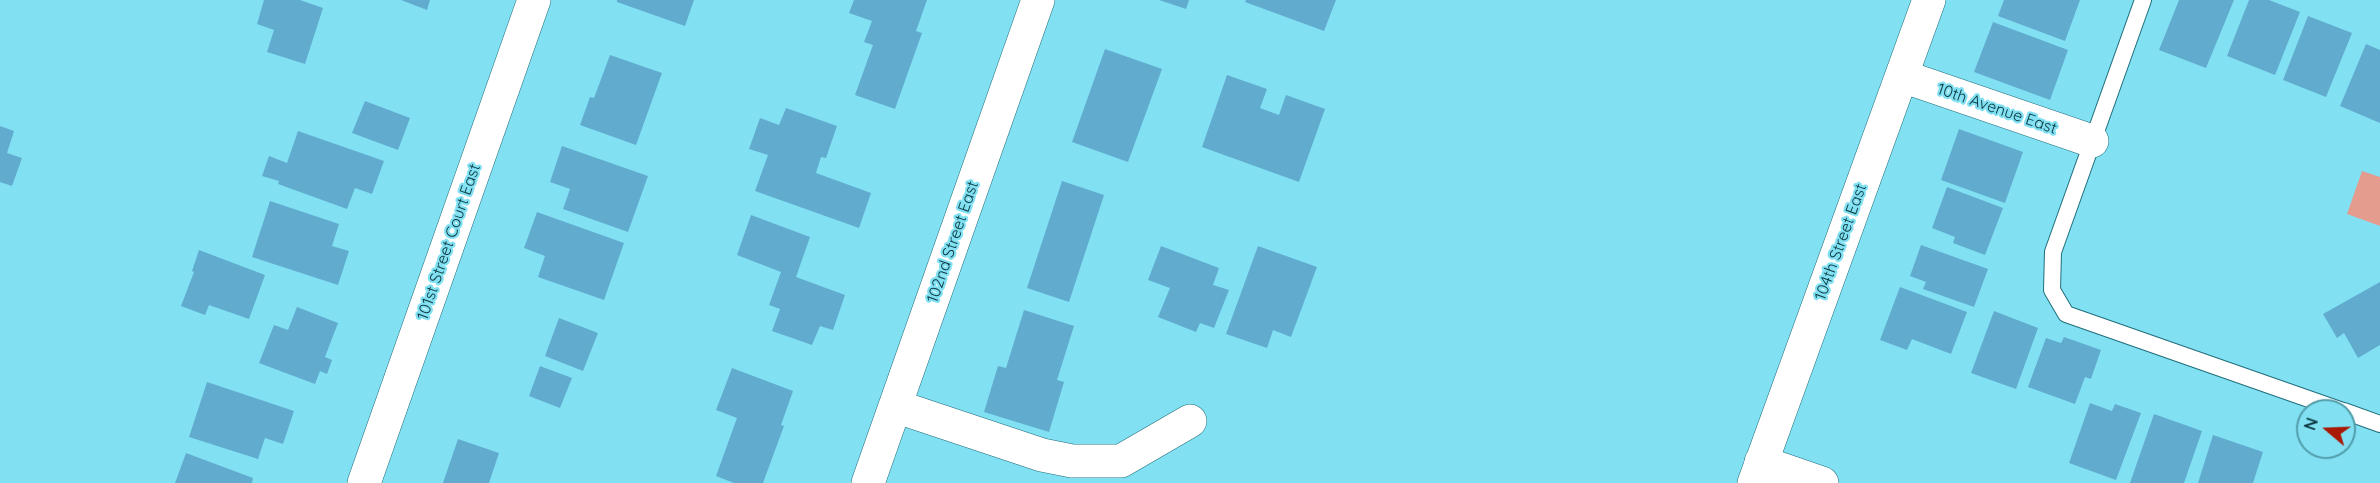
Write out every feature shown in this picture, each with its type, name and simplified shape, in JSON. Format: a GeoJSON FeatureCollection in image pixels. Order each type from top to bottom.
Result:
{"type":"FeatureCollection","features":[{"type":"Feature","properties":{"kind":"street","name":"101st Street Court East"},"geometry":{"type":"LineString","coordinates":[[364,483],[534,0]]}},
{"type":"Feature","properties":{"kind":"street","name":"102nd Street East"},"geometry":{"type":"LineString","coordinates":[[868,483],[1038,0]]}},
{"type":"Feature","properties":{"kind":"street","name":"104th Street East"},"geometry":{"type":"LineString","coordinates":[[1757,473],[1929,0]]}},
{"type":"Feature","properties":{"kind":"street","name":"10th Avenue East"},"geometry":{"type":"LineString","coordinates":[[1902,76],[2092,141]]}},
{"type":"Feature","properties":{"kind":"street"},"geometry":{"type":"LineString","coordinates":[[895,406],[1042,454],[1072,461],[1120,461],[1190,421]]}},
{"type":"Feature","properties":{"kind":"street"},"geometry":{"type":"LineString","coordinates":[[1757,473],[1822,483]]}},
{"type":"Feature","properties":{"kind":"lane"},"geometry":{"type":"LineString","coordinates":[[2143,0],[2053,252],[2052,290],[2066,314],[2310,399]]}},
{"type":"Feature","properties":{"kind":"lane"},"geometry":{"type":"LineString","coordinates":[[2356,415],[2380,424]]}},
{"type":"Feature","properties":{"kind":"shaded area"},"geometry":{"type":"Polygon","coordinates":[[[2362,171],[2380,177],[2380,226],[2347,214],[2362,171]]]}},
{"type":"Feature","properties":{"kind":"building"},"geometry":{"type":"Polygon","coordinates":[[[264,0],[300,0],[323,8],[305,64],[267,52],[274,30],[257,24],[264,0]]]}},
{"type":"Feature","properties":{"kind":"building"},"geometry":{"type":"Polygon","coordinates":[[[401,0],[430,0],[427,10],[401,0]]]}},
{"type":"Feature","properties":{"kind":"building"},"geometry":{"type":"Polygon","coordinates":[[[617,0],[694,0],[685,26],[617,2],[617,0]]]}},
{"type":"Feature","properties":{"kind":"building"},"geometry":{"type":"Polygon","coordinates":[[[854,0],[927,0],[916,31],[922,33],[895,109],[855,95],[873,45],[864,42],[872,21],[849,13],[854,0]]]}},
{"type":"Feature","properties":{"kind":"building"},"geometry":{"type":"Polygon","coordinates":[[[1159,0],[1189,0],[1186,9],[1159,0]]]}},
{"type":"Feature","properties":{"kind":"building"},"geometry":{"type":"Polygon","coordinates":[[[1246,0],[1336,0],[1324,31],[1245,2],[1246,0]]]}},
{"type":"Feature","properties":{"kind":"building"},"geometry":{"type":"Polygon","coordinates":[[[2004,0],[2080,0],[2065,41],[1998,16],[2004,0]]]}},
{"type":"Feature","properties":{"kind":"building"},"geometry":{"type":"Polygon","coordinates":[[[2179,0],[2234,0],[2206,68],[2159,50],[2179,0]]]}},
{"type":"Feature","properties":{"kind":"building"},"geometry":{"type":"Polygon","coordinates":[[[2249,0],[2269,0],[2300,12],[2275,75],[2227,56],[2249,0]]]}},
{"type":"Feature","properties":{"kind":"building"},"geometry":{"type":"Polygon","coordinates":[[[2308,16],[2352,33],[2326,97],[2283,80],[2308,16]]]}},
{"type":"Feature","properties":{"kind":"building"},"geometry":{"type":"Polygon","coordinates":[[[1993,22],[2068,50],[2050,100],[1974,72],[1993,22]]]}},
{"type":"Feature","properties":{"kind":"building"},"geometry":{"type":"Polygon","coordinates":[[[2366,44],[2380,50],[2380,123],[2340,106],[2366,44]]]}},
{"type":"Feature","properties":{"kind":"building"},"geometry":{"type":"Polygon","coordinates":[[[1105,49],[1162,69],[1128,162],[1072,142],[1105,49]]]}},
{"type":"Feature","properties":{"kind":"building"},"geometry":{"type":"Polygon","coordinates":[[[610,55],[662,73],[636,145],[580,125],[590,97],[594,98],[610,55]]]}},
{"type":"Feature","properties":{"kind":"building"},"geometry":{"type":"Polygon","coordinates":[[[1227,75],[1267,89],[1260,108],[1279,115],[1286,95],[1325,109],[1299,182],[1202,147],[1227,75]]]}},
{"type":"Feature","properties":{"kind":"building"},"geometry":{"type":"Polygon","coordinates":[[[365,101],[410,118],[398,150],[352,133],[365,101]]]}},
{"type":"Feature","properties":{"kind":"building"},"geometry":{"type":"Polygon","coordinates":[[[786,108],[837,126],[826,158],[821,157],[816,173],[871,193],[859,228],[755,191],[768,155],[749,149],[760,118],[779,125],[786,108]]]}},
{"type":"Feature","properties":{"kind":"building"},"geometry":{"type":"Polygon","coordinates":[[[0,126],[14,131],[7,153],[22,158],[12,186],[0,182],[0,126]]]}},
{"type":"Feature","properties":{"kind":"building"},"geometry":{"type":"Polygon","coordinates":[[[1959,129],[2023,152],[2005,203],[1941,180],[1959,129]]]}},
{"type":"Feature","properties":{"kind":"building"},"geometry":{"type":"Polygon","coordinates":[[[298,131],[384,161],[372,194],[355,188],[347,209],[262,176],[269,156],[287,163],[298,131]]]}},
{"type":"Feature","properties":{"kind":"building"},"geometry":{"type":"Polygon","coordinates":[[[562,146],[648,176],[628,232],[563,209],[570,189],[550,182],[562,146]]]}},
{"type":"Feature","properties":{"kind":"building"},"geometry":{"type":"Polygon","coordinates":[[[1062,181],[1104,195],[1069,302],[1027,288],[1062,181]]]}},
{"type":"Feature","properties":{"kind":"building"},"geometry":{"type":"Polygon","coordinates":[[[1947,187],[2003,208],[1985,255],[1953,243],[1955,237],[1932,228],[1947,187]]]}},
{"type":"Feature","properties":{"kind":"building"},"geometry":{"type":"Polygon","coordinates":[[[270,201],[339,224],[332,246],[349,251],[338,285],[252,257],[270,201]]]}},
{"type":"Feature","properties":{"kind":"building"},"geometry":{"type":"Polygon","coordinates":[[[537,212],[624,243],[604,300],[538,277],[545,256],[524,248],[537,212]]]}},
{"type":"Feature","properties":{"kind":"building"},"geometry":{"type":"Polygon","coordinates":[[[751,215],[810,237],[796,277],[845,295],[833,330],[820,326],[812,345],[772,331],[780,309],[769,305],[781,272],[737,255],[751,215]]]}},
{"type":"Feature","properties":{"kind":"building"},"geometry":{"type":"Polygon","coordinates":[[[1921,245],[1988,269],[1974,307],[1923,289],[1926,282],[1910,276],[1921,245]]]}},
{"type":"Feature","properties":{"kind":"building"},"geometry":{"type":"Polygon","coordinates":[[[1161,246],[1219,268],[1213,285],[1229,290],[1214,328],[1200,323],[1196,332],[1158,317],[1170,288],[1148,280],[1161,246]]]}},
{"type":"Feature","properties":{"kind":"building"},"geometry":{"type":"Polygon","coordinates":[[[1258,246],[1317,267],[1291,337],[1273,330],[1267,348],[1226,334],[1258,246]]]}},
{"type":"Feature","properties":{"kind":"building"},"geometry":{"type":"Polygon","coordinates":[[[199,250],[265,275],[249,319],[209,305],[205,315],[181,306],[194,272],[192,271],[199,250]]]}},
{"type":"Feature","properties":{"kind":"building"},"geometry":{"type":"Polygon","coordinates":[[[2380,282],[2380,345],[2358,358],[2344,333],[2337,338],[2323,314],[2380,282]]]}},
{"type":"Feature","properties":{"kind":"building"},"geometry":{"type":"Polygon","coordinates":[[[1900,287],[1967,312],[1951,354],[1912,339],[1907,350],[1880,340],[1900,287]]]}},
{"type":"Feature","properties":{"kind":"building"},"geometry":{"type":"Polygon","coordinates":[[[297,307],[338,323],[325,357],[332,360],[327,374],[320,371],[315,384],[259,363],[274,325],[288,330],[297,307]]]}},
{"type":"Feature","properties":{"kind":"building"},"geometry":{"type":"Polygon","coordinates":[[[1024,310],[1074,326],[1057,380],[1064,382],[1049,432],[984,412],[998,366],[1006,368],[1024,310]]]}},
{"type":"Feature","properties":{"kind":"building"},"geometry":{"type":"Polygon","coordinates":[[[1994,311],[2038,328],[2016,389],[1971,373],[1994,311]]]}},
{"type":"Feature","properties":{"kind":"building"},"geometry":{"type":"Polygon","coordinates":[[[559,318],[598,333],[583,371],[545,356],[559,318]]]}},
{"type":"Feature","properties":{"kind":"building"},"geometry":{"type":"Polygon","coordinates":[[[2064,337],[2101,350],[2091,379],[2085,377],[2075,404],[2028,387],[2046,338],[2061,343],[2064,337]]]}},
{"type":"Feature","properties":{"kind":"building"},"geometry":{"type":"Polygon","coordinates":[[[540,366],[572,378],[560,408],[529,396],[540,366]]]}},
{"type":"Feature","properties":{"kind":"building"},"geometry":{"type":"Polygon","coordinates":[[[732,368],[793,391],[781,425],[784,426],[763,483],[734,483],[716,476],[737,418],[716,410],[732,368]]]}},
{"type":"Feature","properties":{"kind":"building"},"geometry":{"type":"Polygon","coordinates":[[[207,382],[294,411],[283,444],[265,438],[258,459],[189,437],[207,382]]]}},
{"type":"Feature","properties":{"kind":"building"},"geometry":{"type":"Polygon","coordinates":[[[2090,403],[2112,411],[2115,404],[2141,413],[2116,480],[2069,463],[2090,403]]]}},
{"type":"Feature","properties":{"kind":"building"},"geometry":{"type":"Polygon","coordinates":[[[2154,414],[2202,431],[2184,483],[2130,483],[2154,414]]]}},
{"type":"Feature","properties":{"kind":"building"},"geometry":{"type":"Polygon","coordinates":[[[2213,435],[2263,452],[2253,483],[2198,483],[2213,435]]]}},
{"type":"Feature","properties":{"kind":"building"},"geometry":{"type":"Polygon","coordinates":[[[458,439],[499,453],[489,483],[443,483],[458,439]]]}},
{"type":"Feature","properties":{"kind":"building"},"geometry":{"type":"Polygon","coordinates":[[[186,453],[253,478],[252,483],[175,483],[186,453]]]}}]}
